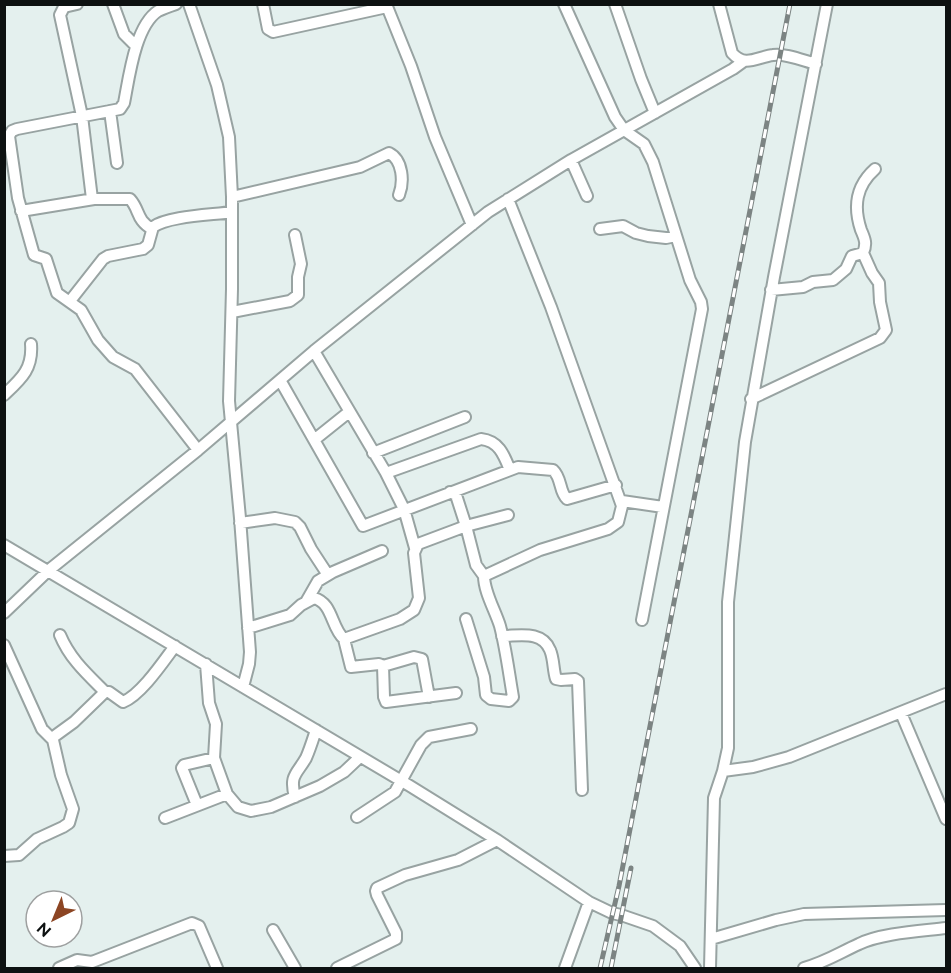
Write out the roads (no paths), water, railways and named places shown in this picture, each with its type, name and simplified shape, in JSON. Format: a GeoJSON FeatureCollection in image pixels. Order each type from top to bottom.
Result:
{"type":"FeatureCollection","features":[{"type":"Feature","properties":{"kind":"street"},"geometry":{"type":"LineString","coordinates":[[77,4],[64,7],[60,15],[82,116],[92,199]]}},
{"type":"Feature","properties":{"kind":"street"},"geometry":{"type":"LineString","coordinates":[[113,4],[124,34],[136,46]]}},
{"type":"Feature","properties":{"kind":"street"},"geometry":{"type":"LineString","coordinates":[[176,4],[154,14],[136,46],[124,103],[120,109],[17,129],[10,133],[21,211],[34,255],[46,259],[57,293],[81,310],[98,340],[113,357],[135,369],[198,450]]}},
{"type":"Feature","properties":{"kind":"street"},"geometry":{"type":"LineString","coordinates":[[189,4],[217,85],[226,123],[232,197],[229,401],[248,628],[249,664],[243,687]]}},
{"type":"Feature","properties":{"kind":"street"},"geometry":{"type":"LineString","coordinates":[[263,4],[268,29],[273,32],[386,6],[411,66],[442,155],[472,225]]}},
{"type":"Feature","properties":{"kind":"street"},"geometry":{"type":"LineString","coordinates":[[564,4],[604,94],[624,129],[644,144],[653,162],[690,280],[702,309],[642,620]]}},
{"type":"Feature","properties":{"kind":"street"},"geometry":{"type":"LineString","coordinates":[[615,4],[640,79],[655,113]]}},
{"type":"Feature","properties":{"kind":"street"},"geometry":{"type":"LineString","coordinates":[[719,4],[732,53],[737,58],[744,61],[773,55],[816,64]]}},
{"type":"Feature","properties":{"kind":"street"},"geometry":{"type":"LineString","coordinates":[[711,969],[714,798],[728,748],[728,602],[745,442],[771,290],[827,4]]}},
{"type":"Feature","properties":{"kind":"street"},"geometry":{"type":"LineString","coordinates":[[4,613],[49,570],[198,450],[314,351],[472,225],[508,199],[571,160],[744,61]]}},
{"type":"Feature","properties":{"kind":"street"},"geometry":{"type":"LineString","coordinates":[[110,111],[117,163]]}},
{"type":"Feature","properties":{"kind":"street"},"geometry":{"type":"LineString","coordinates":[[232,197],[360,167],[389,153],[394,156],[400,168],[402,183],[399,195]]}},
{"type":"Feature","properties":{"kind":"street"},"geometry":{"type":"LineString","coordinates":[[571,160],[587,196]]}},
{"type":"Feature","properties":{"kind":"street"},"geometry":{"type":"LineString","coordinates":[[752,399],[884,335],[886,330],[880,302],[879,283],[863,253],[866,242],[857,211],[857,195],[866,178],[875,169]]}},
{"type":"Feature","properties":{"kind":"street"},"geometry":{"type":"LineString","coordinates":[[21,211],[92,199],[130,200],[142,223],[152,229]]}},
{"type":"Feature","properties":{"kind":"street"},"geometry":{"type":"LineString","coordinates":[[484,576],[540,550],[608,530],[618,522],[622,506],[552,308],[508,199]]}},
{"type":"Feature","properties":{"kind":"street"},"geometry":{"type":"LineString","coordinates":[[70,301],[98,263],[108,256],[143,249],[150,241],[152,229],[157,224],[232,212]]}},
{"type":"Feature","properties":{"kind":"street"},"geometry":{"type":"LineString","coordinates":[[600,229],[623,226],[648,236],[676,237]]}},
{"type":"Feature","properties":{"kind":"street"},"geometry":{"type":"LineString","coordinates":[[232,312],[296,298],[301,264],[295,235]]}},
{"type":"Feature","properties":{"kind":"street"},"geometry":{"type":"LineString","coordinates":[[771,290],[803,287],[813,282],[832,280],[846,269],[852,256],[863,253]]}},
{"type":"Feature","properties":{"kind":"street"},"geometry":{"type":"LineString","coordinates":[[4,395],[28,367],[32,357],[31,344]]}},
{"type":"Feature","properties":{"kind":"street"},"geometry":{"type":"LineString","coordinates":[[314,351],[386,473],[404,509],[415,549],[420,590],[414,610],[400,619],[344,639]]}},
{"type":"Feature","properties":{"kind":"street"},"geometry":{"type":"LineString","coordinates":[[280,380],[360,524],[365,526],[404,509],[522,467],[552,470],[558,476],[563,495],[570,499],[616,485]]}},
{"type":"Feature","properties":{"kind":"street"},"geometry":{"type":"LineString","coordinates":[[314,440],[349,412]]}},
{"type":"Feature","properties":{"kind":"street"},"geometry":{"type":"LineString","coordinates":[[373,453],[465,417]]}},
{"type":"Feature","properties":{"kind":"street"},"geometry":{"type":"LineString","coordinates":[[386,473],[481,439],[496,444],[510,470]]}},
{"type":"Feature","properties":{"kind":"street"},"geometry":{"type":"LineString","coordinates":[[450,492],[456,495],[476,565],[484,576],[502,636],[513,697],[509,701],[491,699],[486,695],[484,676],[466,619]]}},
{"type":"Feature","properties":{"kind":"street"},"geometry":{"type":"LineString","coordinates":[[622,501],[663,507]]}},
{"type":"Feature","properties":{"kind":"street"},"geometry":{"type":"LineString","coordinates":[[415,549],[418,544],[436,536],[508,515]]}},
{"type":"Feature","properties":{"kind":"street"},"geometry":{"type":"LineString","coordinates":[[240,523],[275,518],[295,522],[300,526],[311,549],[328,575]]}},
{"type":"Feature","properties":{"kind":"street"},"geometry":{"type":"LineString","coordinates":[[4,544],[402,781],[497,840],[589,902],[612,914],[653,926],[680,946],[695,969]]}},
{"type":"Feature","properties":{"kind":"street"},"geometry":{"type":"LineString","coordinates":[[306,602],[314,585],[328,575],[382,551]]}},
{"type":"Feature","properties":{"kind":"street"},"geometry":{"type":"LineString","coordinates":[[248,628],[290,615],[314,598],[327,607],[344,639],[351,667],[379,664],[383,666],[414,657],[422,659],[429,697]]}},
{"type":"Feature","properties":{"kind":"street"},"geometry":{"type":"LineString","coordinates":[[60,635],[78,665],[105,692],[109,692],[119,700],[126,701],[149,680],[175,646]]}},
{"type":"Feature","properties":{"kind":"street"},"geometry":{"type":"LineString","coordinates":[[502,636],[536,636],[543,640],[550,651],[556,679],[578,681],[582,790]]}},
{"type":"Feature","properties":{"kind":"street"},"geometry":{"type":"LineString","coordinates":[[4,645],[39,723],[55,746],[61,775],[73,809],[69,822],[63,827],[37,839],[20,855],[4,856]]}},
{"type":"Feature","properties":{"kind":"street"},"geometry":{"type":"LineString","coordinates":[[206,664],[209,703],[216,724],[214,758],[227,794],[238,807],[260,811],[296,797],[344,772],[360,757]]}},
{"type":"Feature","properties":{"kind":"street"},"geometry":{"type":"LineString","coordinates":[[383,666],[386,702],[456,693]]}},
{"type":"Feature","properties":{"kind":"street"},"geometry":{"type":"LineString","coordinates":[[51,738],[74,722],[105,692]]}},
{"type":"Feature","properties":{"kind":"street"},"geometry":{"type":"LineString","coordinates":[[723,771],[753,767],[789,757],[946,694]]}},
{"type":"Feature","properties":{"kind":"street"},"geometry":{"type":"LineString","coordinates":[[901,713],[946,819]]}},
{"type":"Feature","properties":{"kind":"street"},"geometry":{"type":"LineString","coordinates":[[357,817],[392,794],[402,781],[421,745],[429,737],[471,729]]}},
{"type":"Feature","properties":{"kind":"street"},"geometry":{"type":"LineString","coordinates":[[296,797],[292,780],[299,765],[307,756],[316,730]]}},
{"type":"Feature","properties":{"kind":"street"},"geometry":{"type":"LineString","coordinates":[[197,805],[182,768],[184,765],[214,758]]}},
{"type":"Feature","properties":{"kind":"street"},"geometry":{"type":"LineString","coordinates":[[165,818],[227,794]]}},
{"type":"Feature","properties":{"kind":"street"},"geometry":{"type":"LineString","coordinates":[[337,969],[396,939],[396,933],[377,896],[377,888],[405,875],[458,860],[497,840]]}},
{"type":"Feature","properties":{"kind":"street"},"geometry":{"type":"LineString","coordinates":[[565,969],[589,902]]}},
{"type":"Feature","properties":{"kind":"street"},"geometry":{"type":"LineString","coordinates":[[711,939],[804,914],[946,910]]}},
{"type":"Feature","properties":{"kind":"street"},"geometry":{"type":"LineString","coordinates":[[59,969],[77,960],[85,966],[192,923],[199,926],[217,969]]}},
{"type":"Feature","properties":{"kind":"street"},"geometry":{"type":"LineString","coordinates":[[804,969],[876,938],[946,928]]}},
{"type":"Feature","properties":{"kind":"street"},"geometry":{"type":"LineString","coordinates":[[273,930],[295,969]]}},
{"type":"Feature","properties":{"kind":"railway"},"geometry":{"type":"LineString","coordinates":[[600,968],[619,886],[790,4]]}},
{"type":"Feature","properties":{"kind":"railway"},"geometry":{"type":"LineString","coordinates":[[611,968],[631,868]]}}]}
